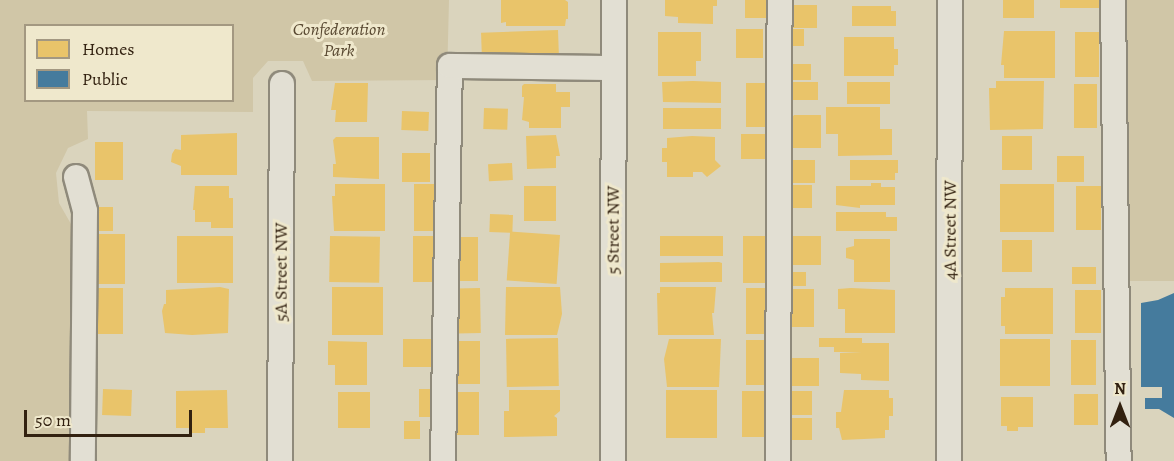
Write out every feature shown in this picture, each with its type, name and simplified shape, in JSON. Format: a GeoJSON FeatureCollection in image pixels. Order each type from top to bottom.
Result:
{"type":"FeatureCollection","features":[{"type":"Feature","properties":{"kind":"street","name":"5 Street NW"},"geometry":{"type":"LineString","coordinates":[[613,461],[614,0]]}},
{"type":"Feature","properties":{"kind":"street"},"geometry":{"type":"LineString","coordinates":[[778,461],[780,0]]}},
{"type":"Feature","properties":{"kind":"street","name":"4A Street NW"},"geometry":{"type":"LineString","coordinates":[[949,461],[950,0]]}},
{"type":"Feature","properties":{"kind":"street"},"geometry":{"type":"LineString","coordinates":[[1113,0],[1119,461]]}},
{"type":"Feature","properties":{"kind":"street"},"geometry":{"type":"LineString","coordinates":[[443,461],[450,66],[614,68]]}},
{"type":"Feature","properties":{"kind":"street","name":"5A Street NW"},"geometry":{"type":"LineString","coordinates":[[280,461],[282,84]]}},
{"type":"Feature","properties":{"kind":"street"},"geometry":{"type":"LineString","coordinates":[[76,177],[85,211],[83,461]]}},
{"type":"Feature","properties":{"kind":"green space","name":"Confederation Park"},"geometry":{"type":"Polygon","coordinates":[[[0,0],[449,0],[447,80],[312,81],[303,61],[268,61],[253,78],[253,112],[87,111],[88,139],[68,148],[56,173],[59,203],[75,231],[76,461],[0,461],[0,0]]]}},
{"type":"Feature","properties":{"kind":"green space"},"geometry":{"type":"Polygon","coordinates":[[[1126,0],[1174,0],[1174,281],[1126,281],[1126,0]]]}},
{"type":"Feature","properties":{"kind":"building: Homes"},"geometry":{"type":"Polygon","coordinates":[[[501,0],[565,0],[568,2],[568,19],[566,19],[565,26],[506,26],[506,22],[501,23],[501,0]]]}},
{"type":"Feature","properties":{"kind":"building: Homes"},"geometry":{"type":"Polygon","coordinates":[[[665,0],[717,0],[717,6],[713,6],[713,24],[678,23],[678,17],[665,16],[665,0]]]}},
{"type":"Feature","properties":{"kind":"building: Homes"},"geometry":{"type":"Polygon","coordinates":[[[745,0],[769,0],[769,18],[745,18],[745,0]]]}},
{"type":"Feature","properties":{"kind":"building: Homes"},"geometry":{"type":"Polygon","coordinates":[[[1003,0],[1034,0],[1034,18],[1003,18],[1003,0]]]}},
{"type":"Feature","properties":{"kind":"building: Homes"},"geometry":{"type":"Polygon","coordinates":[[[1060,0],[1101,0],[1101,8],[1060,8],[1060,0]]]}},
{"type":"Feature","properties":{"kind":"building: Homes"},"geometry":{"type":"Polygon","coordinates":[[[792,5],[817,5],[817,28],[792,28],[792,5]]]}},
{"type":"Feature","properties":{"kind":"building: Homes"},"geometry":{"type":"Polygon","coordinates":[[[852,6],[891,6],[891,11],[896,11],[896,26],[852,26],[852,6]]]}},
{"type":"Feature","properties":{"kind":"building: Homes"},"geometry":{"type":"Polygon","coordinates":[[[736,29],[763,29],[763,58],[736,58],[736,29]]]}},
{"type":"Feature","properties":{"kind":"building: Homes"},"geometry":{"type":"Polygon","coordinates":[[[788,29],[804,29],[804,46],[788,46],[788,29]]]}},
{"type":"Feature","properties":{"kind":"building: Homes"},"geometry":{"type":"Polygon","coordinates":[[[558,30],[559,54],[482,57],[481,33],[558,30]]]}},
{"type":"Feature","properties":{"kind":"building: Homes"},"geometry":{"type":"Polygon","coordinates":[[[1004,31],[1055,31],[1055,78],[1004,78],[1004,65],[1001,65],[1004,31]]]}},
{"type":"Feature","properties":{"kind":"building: Homes"},"geometry":{"type":"Polygon","coordinates":[[[658,32],[701,32],[701,61],[696,61],[696,76],[658,76],[658,32]]]}},
{"type":"Feature","properties":{"kind":"building: Homes"},"geometry":{"type":"Polygon","coordinates":[[[1075,32],[1099,32],[1099,77],[1075,77],[1075,32]]]}},
{"type":"Feature","properties":{"kind":"building: Homes"},"geometry":{"type":"Polygon","coordinates":[[[844,37],[894,37],[894,49],[898,49],[898,65],[894,65],[894,76],[844,76],[844,37]]]}},
{"type":"Feature","properties":{"kind":"building: Homes"},"geometry":{"type":"Polygon","coordinates":[[[788,64],[811,64],[811,80],[788,80],[788,64]]]}},
{"type":"Feature","properties":{"kind":"building: Homes"},"geometry":{"type":"Polygon","coordinates":[[[996,81],[1044,81],[1043,129],[990,130],[989,88],[996,88],[996,81]]]}},
{"type":"Feature","properties":{"kind":"building: Homes"},"geometry":{"type":"Polygon","coordinates":[[[662,82],[721,82],[721,103],[663,102],[662,82]]]}},
{"type":"Feature","properties":{"kind":"building: Homes"},"geometry":{"type":"Polygon","coordinates":[[[793,82],[818,82],[818,100],[793,100],[793,82]]]}},
{"type":"Feature","properties":{"kind":"building: Homes"},"geometry":{"type":"Polygon","coordinates":[[[847,82],[890,82],[890,104],[847,104],[847,82]]]}},
{"type":"Feature","properties":{"kind":"building: Homes"},"geometry":{"type":"Polygon","coordinates":[[[335,83],[368,83],[367,122],[335,122],[336,110],[331,110],[335,83]]]}},
{"type":"Feature","properties":{"kind":"building: Homes"},"geometry":{"type":"Polygon","coordinates":[[[746,83],[770,83],[770,127],[746,127],[746,83]]]}},
{"type":"Feature","properties":{"kind":"building: Homes"},"geometry":{"type":"Polygon","coordinates":[[[524,84],[556,84],[556,92],[570,92],[570,107],[561,107],[561,128],[529,128],[529,122],[522,120],[524,97],[522,97],[522,86],[524,84]]]}},
{"type":"Feature","properties":{"kind":"building: Homes"},"geometry":{"type":"Polygon","coordinates":[[[1074,84],[1097,84],[1097,128],[1074,128],[1074,84]]]}},
{"type":"Feature","properties":{"kind":"building: Homes"},"geometry":{"type":"Polygon","coordinates":[[[826,107],[880,107],[880,129],[892,129],[892,155],[838,156],[838,134],[826,134],[826,107]]]}},
{"type":"Feature","properties":{"kind":"building: Homes"},"geometry":{"type":"Polygon","coordinates":[[[484,108],[508,109],[507,130],[483,129],[484,108]]]}},
{"type":"Feature","properties":{"kind":"building: Homes"},"geometry":{"type":"Polygon","coordinates":[[[663,108],[721,108],[721,129],[663,129],[663,108]]]}},
{"type":"Feature","properties":{"kind":"building: Homes"},"geometry":{"type":"Polygon","coordinates":[[[402,111],[429,112],[428,131],[401,130],[402,111]]]}},
{"type":"Feature","properties":{"kind":"building: Homes"},"geometry":{"type":"Polygon","coordinates":[[[794,115],[821,115],[821,148],[791,148],[791,119],[794,115]]]}},
{"type":"Feature","properties":{"kind":"building: Homes"},"geometry":{"type":"Polygon","coordinates":[[[237,133],[237,175],[181,175],[181,166],[171,162],[175,149],[181,150],[181,135],[237,133]]]}},
{"type":"Feature","properties":{"kind":"building: Homes"},"geometry":{"type":"Polygon","coordinates":[[[741,134],[770,134],[770,159],[741,159],[741,134]]]}},
{"type":"Feature","properties":{"kind":"building: Homes"},"geometry":{"type":"Polygon","coordinates":[[[556,135],[560,156],[556,156],[556,168],[527,169],[526,136],[556,135]]]}},
{"type":"Feature","properties":{"kind":"building: Homes"},"geometry":{"type":"Polygon","coordinates":[[[1002,136],[1032,136],[1032,170],[1002,170],[1002,136]]]}},
{"type":"Feature","properties":{"kind":"building: Homes"},"geometry":{"type":"Polygon","coordinates":[[[336,137],[379,137],[379,179],[333,177],[333,164],[336,164],[333,140],[336,137]]]}},
{"type":"Feature","properties":{"kind":"building: Homes"},"geometry":{"type":"Polygon","coordinates":[[[715,137],[715,160],[721,166],[707,177],[702,172],[693,172],[693,177],[667,177],[667,162],[662,162],[662,148],[667,148],[667,138],[715,137]]]}},
{"type":"Feature","properties":{"kind":"building: Homes"},"geometry":{"type":"Polygon","coordinates":[[[95,142],[123,142],[123,180],[95,180],[95,142]]]}},
{"type":"Feature","properties":{"kind":"building: Homes"},"geometry":{"type":"Polygon","coordinates":[[[402,153],[430,153],[430,182],[402,182],[402,153]]]}},
{"type":"Feature","properties":{"kind":"building: Homes"},"geometry":{"type":"Polygon","coordinates":[[[1057,156],[1084,156],[1084,182],[1057,182],[1057,156]]]}},
{"type":"Feature","properties":{"kind":"building: Homes"},"geometry":{"type":"Polygon","coordinates":[[[787,160],[815,160],[815,183],[787,183],[787,160]]]}},
{"type":"Feature","properties":{"kind":"building: Homes"},"geometry":{"type":"Polygon","coordinates":[[[850,160],[898,160],[898,173],[895,173],[895,180],[850,180],[850,160]]]}},
{"type":"Feature","properties":{"kind":"building: Homes"},"geometry":{"type":"Polygon","coordinates":[[[512,163],[513,180],[489,181],[488,164],[512,163]]]}},
{"type":"Feature","properties":{"kind":"building: Homes"},"geometry":{"type":"Polygon","coordinates":[[[871,183],[881,183],[881,187],[895,187],[895,205],[860,205],[860,208],[836,205],[836,186],[871,186],[871,183]]]}},
{"type":"Feature","properties":{"kind":"building: Homes"},"geometry":{"type":"Polygon","coordinates":[[[335,184],[385,184],[385,231],[334,231],[332,196],[335,196],[335,184]]]}},
{"type":"Feature","properties":{"kind":"building: Homes"},"geometry":{"type":"Polygon","coordinates":[[[414,184],[438,184],[438,231],[414,231],[414,184]]]}},
{"type":"Feature","properties":{"kind":"building: Homes"},"geometry":{"type":"Polygon","coordinates":[[[1000,184],[1054,184],[1054,232],[1000,232],[1000,184]]]}},
{"type":"Feature","properties":{"kind":"building: Homes"},"geometry":{"type":"Polygon","coordinates":[[[789,185],[812,185],[812,208],[789,208],[789,185]]]}},
{"type":"Feature","properties":{"kind":"building: Homes"},"geometry":{"type":"Polygon","coordinates":[[[195,186],[229,186],[229,198],[233,198],[233,228],[211,228],[211,222],[195,222],[195,210],[193,210],[195,186]]]}},
{"type":"Feature","properties":{"kind":"building: Homes"},"geometry":{"type":"Polygon","coordinates":[[[524,186],[556,186],[556,221],[524,221],[524,186]]]}},
{"type":"Feature","properties":{"kind":"building: Homes"},"geometry":{"type":"Polygon","coordinates":[[[1076,186],[1101,186],[1101,230],[1076,230],[1076,186]]]}},
{"type":"Feature","properties":{"kind":"building: Homes"},"geometry":{"type":"Polygon","coordinates":[[[93,207],[113,207],[113,231],[93,231],[93,207]]]}},
{"type":"Feature","properties":{"kind":"building: Homes"},"geometry":{"type":"Polygon","coordinates":[[[836,212],[886,212],[886,217],[897,217],[897,231],[836,231],[836,212]]]}},
{"type":"Feature","properties":{"kind":"building: Homes"},"geometry":{"type":"Polygon","coordinates":[[[490,214],[513,215],[512,233],[489,232],[490,214]]]}},
{"type":"Feature","properties":{"kind":"building: Homes"},"geometry":{"type":"Polygon","coordinates":[[[510,232],[560,235],[557,284],[507,280],[510,232]]]}},
{"type":"Feature","properties":{"kind":"building: Homes"},"geometry":{"type":"Polygon","coordinates":[[[96,234],[125,234],[125,284],[96,284],[96,234]]]}},
{"type":"Feature","properties":{"kind":"building: Homes"},"geometry":{"type":"Polygon","coordinates":[[[177,236],[233,236],[233,283],[177,283],[177,236]]]}},
{"type":"Feature","properties":{"kind":"building: Homes"},"geometry":{"type":"Polygon","coordinates":[[[330,236],[380,237],[379,283],[329,282],[330,236]]]}},
{"type":"Feature","properties":{"kind":"building: Homes"},"geometry":{"type":"Polygon","coordinates":[[[413,236],[438,236],[438,282],[413,282],[413,236]]]}},
{"type":"Feature","properties":{"kind":"building: Homes"},"geometry":{"type":"Polygon","coordinates":[[[660,236],[723,236],[723,256],[660,256],[660,236]]]}},
{"type":"Feature","properties":{"kind":"building: Homes"},"geometry":{"type":"Polygon","coordinates":[[[743,236],[769,236],[769,283],[743,283],[743,236]]]}},
{"type":"Feature","properties":{"kind":"building: Homes"},"geometry":{"type":"Polygon","coordinates":[[[790,236],[821,236],[821,265],[790,265],[790,236]]]}},
{"type":"Feature","properties":{"kind":"building: Homes"},"geometry":{"type":"Polygon","coordinates":[[[455,237],[478,237],[478,281],[455,281],[455,237]]]}},
{"type":"Feature","properties":{"kind":"building: Homes"},"geometry":{"type":"Polygon","coordinates":[[[854,239],[890,239],[890,282],[854,282],[854,260],[846,258],[846,248],[854,246],[854,239]]]}},
{"type":"Feature","properties":{"kind":"building: Homes"},"geometry":{"type":"Polygon","coordinates":[[[1002,240],[1032,240],[1032,272],[1002,272],[1002,240]]]}},
{"type":"Feature","properties":{"kind":"building: Homes"},"geometry":{"type":"Polygon","coordinates":[[[660,263],[722,263],[722,282],[660,282],[660,263]]]}},
{"type":"Feature","properties":{"kind":"building: Homes"},"geometry":{"type":"Polygon","coordinates":[[[1072,267],[1096,267],[1096,284],[1072,284],[1072,267]]]}},
{"type":"Feature","properties":{"kind":"building: Homes"},"geometry":{"type":"Polygon","coordinates":[[[790,272],[806,272],[806,286],[790,286],[790,272]]]}},
{"type":"Feature","properties":{"kind":"building: Homes"},"geometry":{"type":"Polygon","coordinates":[[[220,287],[229,289],[228,333],[192,335],[165,333],[162,311],[166,304],[166,290],[220,287]]]}},
{"type":"Feature","properties":{"kind":"building: Homes"},"geometry":{"type":"Polygon","coordinates":[[[332,287],[383,287],[383,335],[332,335],[332,287]]]}},
{"type":"Feature","properties":{"kind":"building: Homes"},"geometry":{"type":"Polygon","coordinates":[[[506,287],[560,287],[562,314],[557,335],[505,335],[506,287]]]}},
{"type":"Feature","properties":{"kind":"building: Homes"},"geometry":{"type":"Polygon","coordinates":[[[660,287],[716,287],[714,313],[712,313],[714,335],[658,335],[657,293],[660,293],[660,287]]]}},
{"type":"Feature","properties":{"kind":"building: Homes"},"geometry":{"type":"Polygon","coordinates":[[[96,288],[123,288],[123,334],[96,334],[96,288]]]}},
{"type":"Feature","properties":{"kind":"building: Homes"},"geometry":{"type":"Polygon","coordinates":[[[456,288],[480,288],[481,333],[457,333],[456,288]]]}},
{"type":"Feature","properties":{"kind":"building: Homes"},"geometry":{"type":"Polygon","coordinates":[[[746,288],[771,288],[771,334],[746,334],[746,288]]]}},
{"type":"Feature","properties":{"kind":"building: Homes"},"geometry":{"type":"Polygon","coordinates":[[[1005,288],[1053,288],[1053,334],[1005,334],[1005,326],[1001,326],[1001,297],[1005,297],[1005,288]]]}},
{"type":"Feature","properties":{"kind":"building: Homes"},"geometry":{"type":"Polygon","coordinates":[[[789,289],[814,289],[814,327],[789,327],[789,289]]]}},
{"type":"Feature","properties":{"kind":"building: Homes"},"geometry":{"type":"Polygon","coordinates":[[[838,289],[895,290],[895,333],[845,333],[845,309],[838,309],[838,289]]]}},
{"type":"Feature","properties":{"kind":"building: Homes"},"geometry":{"type":"Polygon","coordinates":[[[1075,290],[1101,290],[1101,333],[1075,333],[1075,290]]]}},
{"type":"Feature","properties":{"kind":"building: Homes"},"geometry":{"type":"Polygon","coordinates":[[[558,338],[559,386],[507,387],[506,339],[558,338]]]}},
{"type":"Feature","properties":{"kind":"building: Homes"},"geometry":{"type":"Polygon","coordinates":[[[819,338],[862,338],[862,343],[889,343],[889,381],[861,380],[861,374],[840,373],[840,353],[862,352],[834,352],[834,347],[819,347],[819,338]]]}},
{"type":"Feature","properties":{"kind":"building: Homes"},"geometry":{"type":"Polygon","coordinates":[[[403,339],[434,339],[434,367],[403,367],[403,339]]]}},
{"type":"Feature","properties":{"kind":"building: Homes"},"geometry":{"type":"Polygon","coordinates":[[[669,339],[721,339],[719,387],[667,387],[664,359],[669,339]]]}},
{"type":"Feature","properties":{"kind":"building: Homes"},"geometry":{"type":"Polygon","coordinates":[[[1000,339],[1050,339],[1050,386],[1000,386],[1000,339]]]}},
{"type":"Feature","properties":{"kind":"building: Homes"},"geometry":{"type":"Polygon","coordinates":[[[746,340],[770,340],[770,385],[746,385],[746,340]]]}},
{"type":"Feature","properties":{"kind":"building: Homes"},"geometry":{"type":"Polygon","coordinates":[[[1071,340],[1096,340],[1096,385],[1071,385],[1071,340]]]}},
{"type":"Feature","properties":{"kind":"building: Homes"},"geometry":{"type":"Polygon","coordinates":[[[328,341],[367,342],[367,385],[335,385],[335,365],[328,365],[328,341]]]}},
{"type":"Feature","properties":{"kind":"building: Homes"},"geometry":{"type":"Polygon","coordinates":[[[457,341],[480,341],[480,384],[457,384],[457,341]]]}},
{"type":"Feature","properties":{"kind":"building: Homes"},"geometry":{"type":"Polygon","coordinates":[[[789,358],[819,358],[819,386],[789,386],[789,358]]]}},
{"type":"Feature","properties":{"kind":"building: Homes"},"geometry":{"type":"Polygon","coordinates":[[[103,389],[132,390],[131,416],[102,415],[103,389]]]}},
{"type":"Feature","properties":{"kind":"building: Homes"},"geometry":{"type":"Polygon","coordinates":[[[419,389],[437,389],[437,417],[419,417],[419,389]]]}},
{"type":"Feature","properties":{"kind":"building: Homes"},"geometry":{"type":"Polygon","coordinates":[[[227,390],[228,428],[205,428],[205,433],[192,433],[192,428],[176,428],[176,391],[227,390]]]}},
{"type":"Feature","properties":{"kind":"building: Homes"},"geometry":{"type":"Polygon","coordinates":[[[509,390],[560,390],[560,411],[554,416],[557,418],[557,436],[504,437],[504,411],[509,411],[509,390]]]}},
{"type":"Feature","properties":{"kind":"building: Homes"},"geometry":{"type":"Polygon","coordinates":[[[666,390],[717,390],[717,438],[666,438],[666,390]]]}},
{"type":"Feature","properties":{"kind":"building: Homes"},"geometry":{"type":"Polygon","coordinates":[[[844,390],[889,390],[889,398],[893,398],[893,416],[889,416],[889,430],[885,430],[885,438],[842,440],[839,428],[836,428],[836,412],[841,412],[844,390]]]}},
{"type":"Feature","properties":{"kind":"building: Homes"},"geometry":{"type":"Polygon","coordinates":[[[742,391],[768,391],[768,437],[742,437],[742,391]]]}},
{"type":"Feature","properties":{"kind":"building: Homes"},"geometry":{"type":"Polygon","coordinates":[[[789,391],[812,391],[812,415],[789,415],[789,391]]]}},
{"type":"Feature","properties":{"kind":"building: Homes"},"geometry":{"type":"Polygon","coordinates":[[[338,392],[370,392],[370,428],[338,428],[338,392]]]}},
{"type":"Feature","properties":{"kind":"building: Homes"},"geometry":{"type":"Polygon","coordinates":[[[457,392],[479,392],[479,435],[457,435],[457,392]]]}},
{"type":"Feature","properties":{"kind":"building: Homes"},"geometry":{"type":"Polygon","coordinates":[[[1074,394],[1098,394],[1098,425],[1074,425],[1074,394]]]}},
{"type":"Feature","properties":{"kind":"building: Homes"},"geometry":{"type":"Polygon","coordinates":[[[1001,397],[1033,397],[1033,427],[1018,427],[1018,431],[1007,431],[1007,426],[1001,426],[1001,397]]]}},
{"type":"Feature","properties":{"kind":"building: Homes"},"geometry":{"type":"Polygon","coordinates":[[[788,418],[812,418],[812,440],[788,440],[788,418]]]}},
{"type":"Feature","properties":{"kind":"building: Homes"},"geometry":{"type":"Polygon","coordinates":[[[404,421],[420,421],[420,439],[404,439],[404,421]]]}},
{"type":"Feature","properties":{"kind":"building: Public"},"geometry":{"type":"Polygon","coordinates":[[[1174,293],[1174,418],[1159,409],[1145,409],[1145,398],[1162,398],[1162,387],[1141,387],[1141,303],[1158,300],[1174,293]]]}}]}
